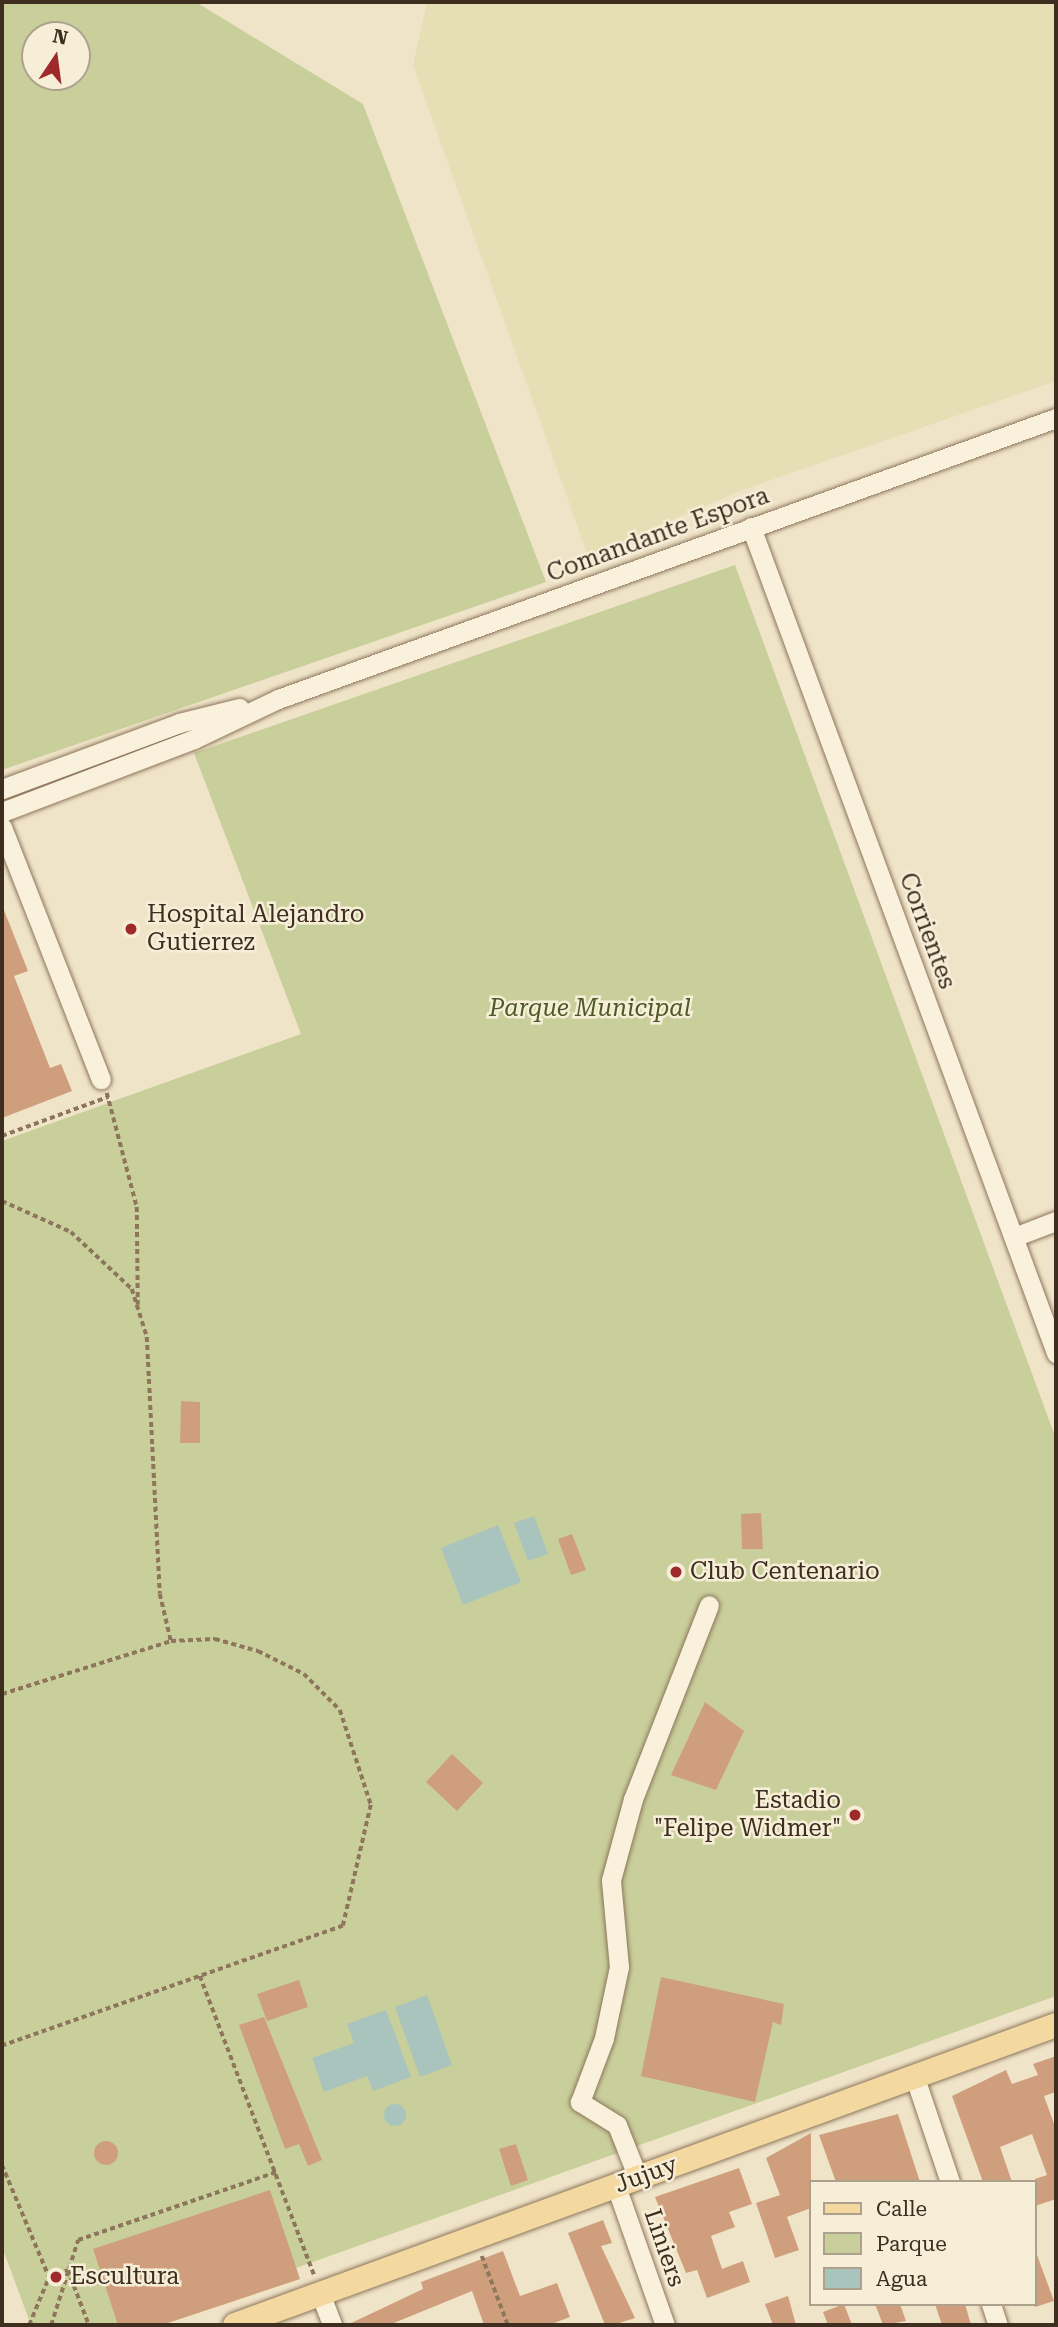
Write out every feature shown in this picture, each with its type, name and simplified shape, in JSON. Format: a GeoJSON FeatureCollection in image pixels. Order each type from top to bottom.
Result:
{"type":"FeatureCollection","features":[{"type":"Feature","properties":{"kind":"main road","name":"Jujuy"},"geometry":{"type":"LineString","coordinates":[[234,2325],[1056,2025]]}},
{"type":"Feature","properties":{"kind":"street","name":"Comandante Espora"},"geometry":{"type":"LineString","coordinates":[[2,812],[194,739],[278,699],[1056,418]]}},
{"type":"Feature","properties":{"kind":"street","name":"Corrientes"},"geometry":{"type":"LineString","coordinates":[[751,527],[1056,1353]]}},
{"type":"Feature","properties":{"kind":"street","name":"Comandante Espora"},"geometry":{"type":"LineString","coordinates":[[2,789],[179,723],[278,699]]}},
{"type":"Feature","properties":{"kind":"street"},"geometry":{"type":"LineString","coordinates":[[2,827],[105,1088]]}},
{"type":"Feature","properties":{"kind":"street"},"geometry":{"type":"LineString","coordinates":[[1014,1237],[1056,1221]]}},
{"type":"Feature","properties":{"kind":"street","name":"Liniers"},"geometry":{"type":"LineString","coordinates":[[665,2325],[627,2182],[617,2125],[580,2102],[604,2038],[619,1967],[611,1880],[633,1799],[709,1605]]}},
{"type":"Feature","properties":{"kind":"street"},"geometry":{"type":"LineString","coordinates":[[914,2076],[949,2180]]}},
{"type":"Feature","properties":{"kind":"street"},"geometry":{"type":"LineString","coordinates":[[320,2294],[332,2325]]}},
{"type":"Feature","properties":{"kind":"street"},"geometry":{"type":"LineString","coordinates":[[992,2306],[998,2325]]}},
{"type":"Feature","properties":{"kind":"path"},"geometry":{"type":"LineString","coordinates":[[2,1136],[105,1088],[137,1208],[138,1311]]}},
{"type":"Feature","properties":{"kind":"path"},"geometry":{"type":"LineString","coordinates":[[2,1201],[71,1232],[109,1261],[132,1289],[150,1384],[160,1594],[171,1642]]}},
{"type":"Feature","properties":{"kind":"path"},"geometry":{"type":"LineString","coordinates":[[2,1694],[171,1642],[215,1639],[304,1674],[340,1710],[371,1805],[343,1926],[2,2046]]}},
{"type":"Feature","properties":{"kind":"path"},"geometry":{"type":"LineString","coordinates":[[201,1976],[277,2172],[320,2294]]}},
{"type":"Feature","properties":{"kind":"path"},"geometry":{"type":"LineString","coordinates":[[2,2165],[49,2277],[29,2325]]}},
{"type":"Feature","properties":{"kind":"path"},"geometry":{"type":"LineString","coordinates":[[51,2325],[78,2240],[277,2172]]}},
{"type":"Feature","properties":{"kind":"path"},"geometry":{"type":"LineString","coordinates":[[475,2238],[508,2325]]}},
{"type":"Feature","properties":{"kind":"path"},"geometry":{"type":"LineString","coordinates":[[49,2277],[68,2270]]}},
{"type":"Feature","properties":{"kind":"path"},"geometry":{"type":"LineString","coordinates":[[68,2270],[89,2325]]}},
{"type":"Feature","properties":{"kind":"shaded area"},"geometry":{"type":"Polygon","coordinates":[[[427,2],[1056,2],[1056,381],[740,491],[588,556],[413,65],[427,2]]]}},
{"type":"Feature","properties":{"kind":"green space"},"geometry":{"type":"Polygon","coordinates":[[[2,2],[196,2],[363,104],[546,582],[2,770],[2,2]]]}},
{"type":"Feature","properties":{"kind":"green space","name":"Parque Municipal"},"geometry":{"type":"Polygon","coordinates":[[[735,565],[1056,1439],[1056,1996],[137,2325],[31,2325],[2,2247],[2,1141],[301,1034],[194,753],[735,565]]]}},
{"type":"Feature","properties":{"kind":"water"},"geometry":{"type":"Polygon","coordinates":[[[534,1516],[548,1554],[528,1561],[514,1523],[534,1516]]]}},
{"type":"Feature","properties":{"kind":"water"},"geometry":{"type":"Polygon","coordinates":[[[498,1525],[521,1582],[463,1605],[441,1548],[498,1525]]]}},
{"type":"Feature","properties":{"kind":"water"},"geometry":{"type":"Polygon","coordinates":[[[427,1995],[452,2065],[420,2077],[395,2007],[427,1995]]]}},
{"type":"Feature","properties":{"kind":"water"},"geometry":{"type":"Polygon","coordinates":[[[386,2010],[411,2077],[373,2091],[367,2076],[324,2092],[312,2058],[354,2043],[347,2024],[386,2010]]]}},
{"type":"Feature","properties":{"kind":"water"},"geometry":{"type":"Polygon","coordinates":[[[395,2104],[403,2107],[406,2115],[403,2123],[395,2126],[387,2123],[384,2115],[387,2107],[395,2104]]]}},
{"type":"Feature","properties":{"kind":"building"},"geometry":{"type":"Polygon","coordinates":[[[2,905],[28,971],[14,976],[50,1068],[61,1064],[72,1091],[2,1118],[2,905]]]}},
{"type":"Feature","properties":{"kind":"building"},"geometry":{"type":"Polygon","coordinates":[[[181,1401],[200,1402],[200,1443],[180,1443],[181,1401]]]}},
{"type":"Feature","properties":{"kind":"building"},"geometry":{"type":"Polygon","coordinates":[[[761,1513],[763,1549],[742,1549],[741,1514],[761,1513]]]}},
{"type":"Feature","properties":{"kind":"building"},"geometry":{"type":"Polygon","coordinates":[[[572,1534],[586,1570],[571,1575],[558,1539],[572,1534]]]}},
{"type":"Feature","properties":{"kind":"building"},"geometry":{"type":"Polygon","coordinates":[[[705,1702],[744,1731],[716,1790],[671,1775],[705,1702]]]}},
{"type":"Feature","properties":{"kind":"building"},"geometry":{"type":"Polygon","coordinates":[[[452,1754],[483,1783],[457,1811],[426,1782],[452,1754]]]}},
{"type":"Feature","properties":{"kind":"building"},"geometry":{"type":"Polygon","coordinates":[[[661,1977],[784,2004],[781,2025],[773,2022],[755,2102],[641,2076],[661,1977]]]}},
{"type":"Feature","properties":{"kind":"building"},"geometry":{"type":"Polygon","coordinates":[[[299,1980],[308,2007],[267,2021],[257,1994],[299,1980]]]}},
{"type":"Feature","properties":{"kind":"building"},"geometry":{"type":"Polygon","coordinates":[[[264,2017],[322,2160],[308,2166],[299,2144],[285,2149],[239,2025],[264,2017]]]}},
{"type":"Feature","properties":{"kind":"building"},"geometry":{"type":"Polygon","coordinates":[[[1056,2056],[1056,2092],[1044,2096],[1056,2129],[1056,2199],[1037,2205],[1035,2179],[1047,2175],[1032,2134],[1000,2147],[1011,2180],[982,2180],[952,2096],[1006,2070],[1012,2084],[1038,2075],[1033,2064],[1056,2056]]]}},
{"type":"Feature","properties":{"kind":"building"},"geometry":{"type":"Polygon","coordinates":[[[898,2114],[919,2180],[835,2180],[819,2135],[898,2114]]]}},
{"type":"Feature","properties":{"kind":"building"},"geometry":{"type":"Polygon","coordinates":[[[811,2133],[810,2208],[787,2217],[799,2250],[775,2258],[756,2203],[780,2195],[766,2158],[811,2133]]]}},
{"type":"Feature","properties":{"kind":"building"},"geometry":{"type":"Polygon","coordinates":[[[106,2141],[115,2144],[118,2153],[115,2162],[106,2165],[97,2162],[94,2153],[97,2144],[106,2141]]]}},
{"type":"Feature","properties":{"kind":"building"},"geometry":{"type":"Polygon","coordinates":[[[516,2144],[528,2180],[511,2186],[499,2149],[516,2144]]]}},
{"type":"Feature","properties":{"kind":"building"},"geometry":{"type":"Polygon","coordinates":[[[739,2168],[752,2204],[729,2212],[735,2227],[711,2236],[722,2269],[743,2261],[750,2282],[707,2298],[697,2270],[686,2273],[655,2197],[739,2168]]]}},
{"type":"Feature","properties":{"kind":"building"},"geometry":{"type":"Polygon","coordinates":[[[270,2190],[300,2279],[162,2325],[118,2325],[93,2249],[270,2190]]]}},
{"type":"Feature","properties":{"kind":"building"},"geometry":{"type":"Polygon","coordinates":[[[603,2220],[612,2243],[601,2246],[635,2318],[613,2325],[605,2325],[568,2233],[603,2220]]]}},
{"type":"Feature","properties":{"kind":"building"},"geometry":{"type":"Polygon","coordinates":[[[503,2251],[520,2296],[557,2283],[570,2317],[549,2325],[484,2325],[472,2291],[389,2325],[347,2325],[423,2289],[421,2282],[503,2251]]]}},
{"type":"Feature","properties":{"kind":"building"},"geometry":{"type":"Polygon","coordinates":[[[1037,2255],[1054,2301],[1035,2307],[1037,2306],[1037,2255]]]}},
{"type":"Feature","properties":{"kind":"building"},"geometry":{"type":"Polygon","coordinates":[[[788,2296],[796,2325],[773,2325],[765,2304],[788,2296]]]}},
{"type":"Feature","properties":{"kind":"building"},"geometry":{"type":"Polygon","coordinates":[[[845,2306],[852,2325],[828,2325],[823,2312],[845,2306]]]}},
{"type":"Feature","properties":{"kind":"building"},"geometry":{"type":"Polygon","coordinates":[[[876,2306],[901,2306],[906,2321],[883,2325],[876,2306]]]}},
{"type":"Feature","properties":{"kind":"building"},"geometry":{"type":"Polygon","coordinates":[[[936,2306],[966,2306],[971,2325],[942,2325],[936,2306]]]}},
{"type":"Feature","properties":{"kind":"place","name":"Hospital Alejandro Gutierrez"},"geometry":{"type":"Point","coordinates":[131,929]}},
{"type":"Feature","properties":{"kind":"place","name":"Club Centenario"},"geometry":{"type":"Point","coordinates":[676,1572]}},
{"type":"Feature","properties":{"kind":"place","name":"Estadio \"Felipe Widmer\""},"geometry":{"type":"Point","coordinates":[855,1815]}},
{"type":"Feature","properties":{"kind":"place","name":"Escultura"},"geometry":{"type":"Point","coordinates":[56,2277]}}]}
